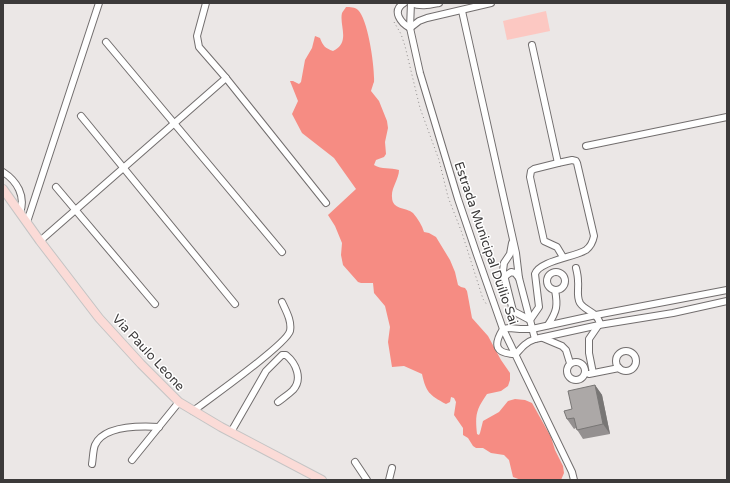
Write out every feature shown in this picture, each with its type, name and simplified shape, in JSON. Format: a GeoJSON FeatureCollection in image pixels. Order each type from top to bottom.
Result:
{"type":"FeatureCollection","features":[{"type":"Feature","properties":{"kind":"main road","name":"Via Paulo Leone"},"geometry":{"type":"LineString","coordinates":[[3,189],[40,241],[99,318],[179,402],[231,432],[322,480]]}},
{"type":"Feature","properties":{"kind":"street"},"geometry":{"type":"LineString","coordinates":[[27,222],[99,3]]}},
{"type":"Feature","properties":{"kind":"street"},"geometry":{"type":"LineString","coordinates":[[206,3],[197,36],[199,47],[226,78],[326,203]]}},
{"type":"Feature","properties":{"kind":"street"},"geometry":{"type":"LineString","coordinates":[[404,3],[399,9],[399,18],[401,22],[410,28],[419,21],[491,3]]}},
{"type":"Feature","properties":{"kind":"street"},"geometry":{"type":"LineString","coordinates":[[411,3],[418,6],[425,6],[437,3],[437,16]]}},
{"type":"Feature","properties":{"kind":"street","name":"Estrada Municipal Duílio Sai"},"geometry":{"type":"LineString","coordinates":[[411,3],[410,28],[420,73],[458,199],[503,329],[572,472],[574,480]]}},
{"type":"Feature","properties":{"kind":"street"},"geometry":{"type":"LineString","coordinates":[[462,10],[512,241],[516,253],[519,278],[535,339]]}},
{"type":"Feature","properties":{"kind":"street"},"geometry":{"type":"LineString","coordinates":[[106,42],[282,252]]}},
{"type":"Feature","properties":{"kind":"street"},"geometry":{"type":"LineString","coordinates":[[532,45],[558,163]]}},
{"type":"Feature","properties":{"kind":"street"},"geometry":{"type":"LineString","coordinates":[[40,241],[226,78]]}},
{"type":"Feature","properties":{"kind":"street"},"geometry":{"type":"LineString","coordinates":[[81,116],[235,304]]}},
{"type":"Feature","properties":{"kind":"street"},"geometry":{"type":"LineString","coordinates":[[586,146],[727,117]]}},
{"type":"Feature","properties":{"kind":"street"},"geometry":{"type":"LineString","coordinates":[[530,320],[539,307],[534,274],[536,271],[539,268],[563,257],[586,250],[593,240],[594,236],[577,163],[576,161],[572,160],[534,169],[531,171],[530,177],[544,241],[557,246],[563,257]]}},
{"type":"Feature","properties":{"kind":"street"},"geometry":{"type":"LineString","coordinates":[[3,172],[12,180],[21,194],[23,201],[20,213]]}},
{"type":"Feature","properties":{"kind":"street"},"geometry":{"type":"LineString","coordinates":[[56,187],[155,304]]}},
{"type":"Feature","properties":{"kind":"street"},"geometry":{"type":"LineString","coordinates":[[512,241],[510,254],[503,268],[504,277],[513,311],[530,320]]}},
{"type":"Feature","properties":{"kind":"street"},"geometry":{"type":"LineString","coordinates":[[576,268],[578,280],[577,296],[579,302],[599,319],[599,325],[589,339],[589,353],[593,373]]}},
{"type":"Feature","properties":{"kind":"street"},"geometry":{"type":"LineString","coordinates":[[504,277],[511,272],[515,273],[519,278]]}},
{"type":"Feature","properties":{"kind":"street"},"geometry":{"type":"LineString","coordinates":[[548,325],[556,312],[558,305],[555,290]]}},
{"type":"Feature","properties":{"kind":"street"},"geometry":{"type":"LineString","coordinates":[[727,290],[532,329],[503,329],[498,337],[497,346],[503,352],[516,354],[522,346],[535,339],[599,325],[673,313],[727,301]]}},
{"type":"Feature","properties":{"kind":"street"},"geometry":{"type":"LineString","coordinates":[[711,305],[715,298],[714,292]]}},
{"type":"Feature","properties":{"kind":"street"},"geometry":{"type":"LineString","coordinates":[[193,411],[285,340],[290,331],[290,326],[288,316],[282,302]]}},
{"type":"Feature","properties":{"kind":"street"},"geometry":{"type":"LineString","coordinates":[[520,315],[526,305]]}},
{"type":"Feature","properties":{"kind":"street"},"geometry":{"type":"LineString","coordinates":[[543,338],[562,346],[566,350],[570,363]]}},
{"type":"Feature","properties":{"kind":"street"},"geometry":{"type":"LineString","coordinates":[[231,432],[266,371],[282,355],[286,355],[294,364],[297,373],[297,381],[293,390],[278,402]]}},
{"type":"Feature","properties":{"kind":"street"},"geometry":{"type":"LineString","coordinates":[[584,375],[584,369],[580,363],[577,362],[570,363],[566,369],[571,379],[578,380],[584,375],[619,368]]}},
{"type":"Feature","properties":{"kind":"street"},"geometry":{"type":"LineString","coordinates":[[132,460],[179,402]]}},
{"type":"Feature","properties":{"kind":"street"},"geometry":{"type":"LineString","coordinates":[[92,464],[95,445],[108,433],[120,429],[139,426],[159,427]]}},
{"type":"Feature","properties":{"kind":"street"},"geometry":{"type":"LineString","coordinates":[[355,462],[367,480]]}},
{"type":"Feature","properties":{"kind":"street"},"geometry":{"type":"LineString","coordinates":[[389,480],[392,468]]}},
{"type":"Feature","properties":{"kind":"street"},"geometry":{"type":"LineString","coordinates":[[572,472],[578,480]]}},
{"type":"Feature","properties":{"kind":"shaded area"},"geometry":{"type":"Polygon","coordinates":[[[346,7],[358,10],[365,23],[373,66],[374,82],[371,91],[379,101],[387,121],[388,128],[385,142],[386,154],[384,157],[376,160],[374,165],[399,170],[392,194],[394,204],[413,213],[420,222],[424,232],[436,237],[450,260],[458,285],[465,288],[467,291],[472,318],[488,336],[510,373],[508,386],[501,391],[487,394],[481,404],[476,417],[477,434],[479,435],[480,433],[483,421],[499,412],[508,401],[515,399],[525,400],[532,403],[551,437],[555,450],[563,466],[564,473],[561,480],[521,480],[513,477],[509,460],[504,455],[491,453],[483,448],[476,448],[468,438],[463,435],[463,428],[454,415],[456,402],[454,398],[451,397],[450,402],[446,404],[429,392],[422,374],[404,366],[392,367],[388,342],[390,327],[385,306],[374,293],[373,283],[358,282],[343,265],[341,255],[342,243],[335,226],[328,215],[356,189],[334,158],[302,133],[292,114],[298,101],[290,81],[299,84],[301,82],[305,60],[312,48],[315,36],[320,38],[323,45],[333,51],[342,43],[343,34],[341,18],[346,7]]]}},
{"type":"Feature","properties":{"kind":"shaded area"},"geometry":{"type":"Polygon","coordinates":[[[546,11],[550,31],[507,40],[503,21],[546,11]]]}},
{"type":"Feature","properties":{"kind":"building"},"geometry":{"type":"Polygon","coordinates":[[[595,385],[603,424],[577,430],[574,418],[567,419],[564,411],[572,409],[568,391],[595,385]]]}}]}
